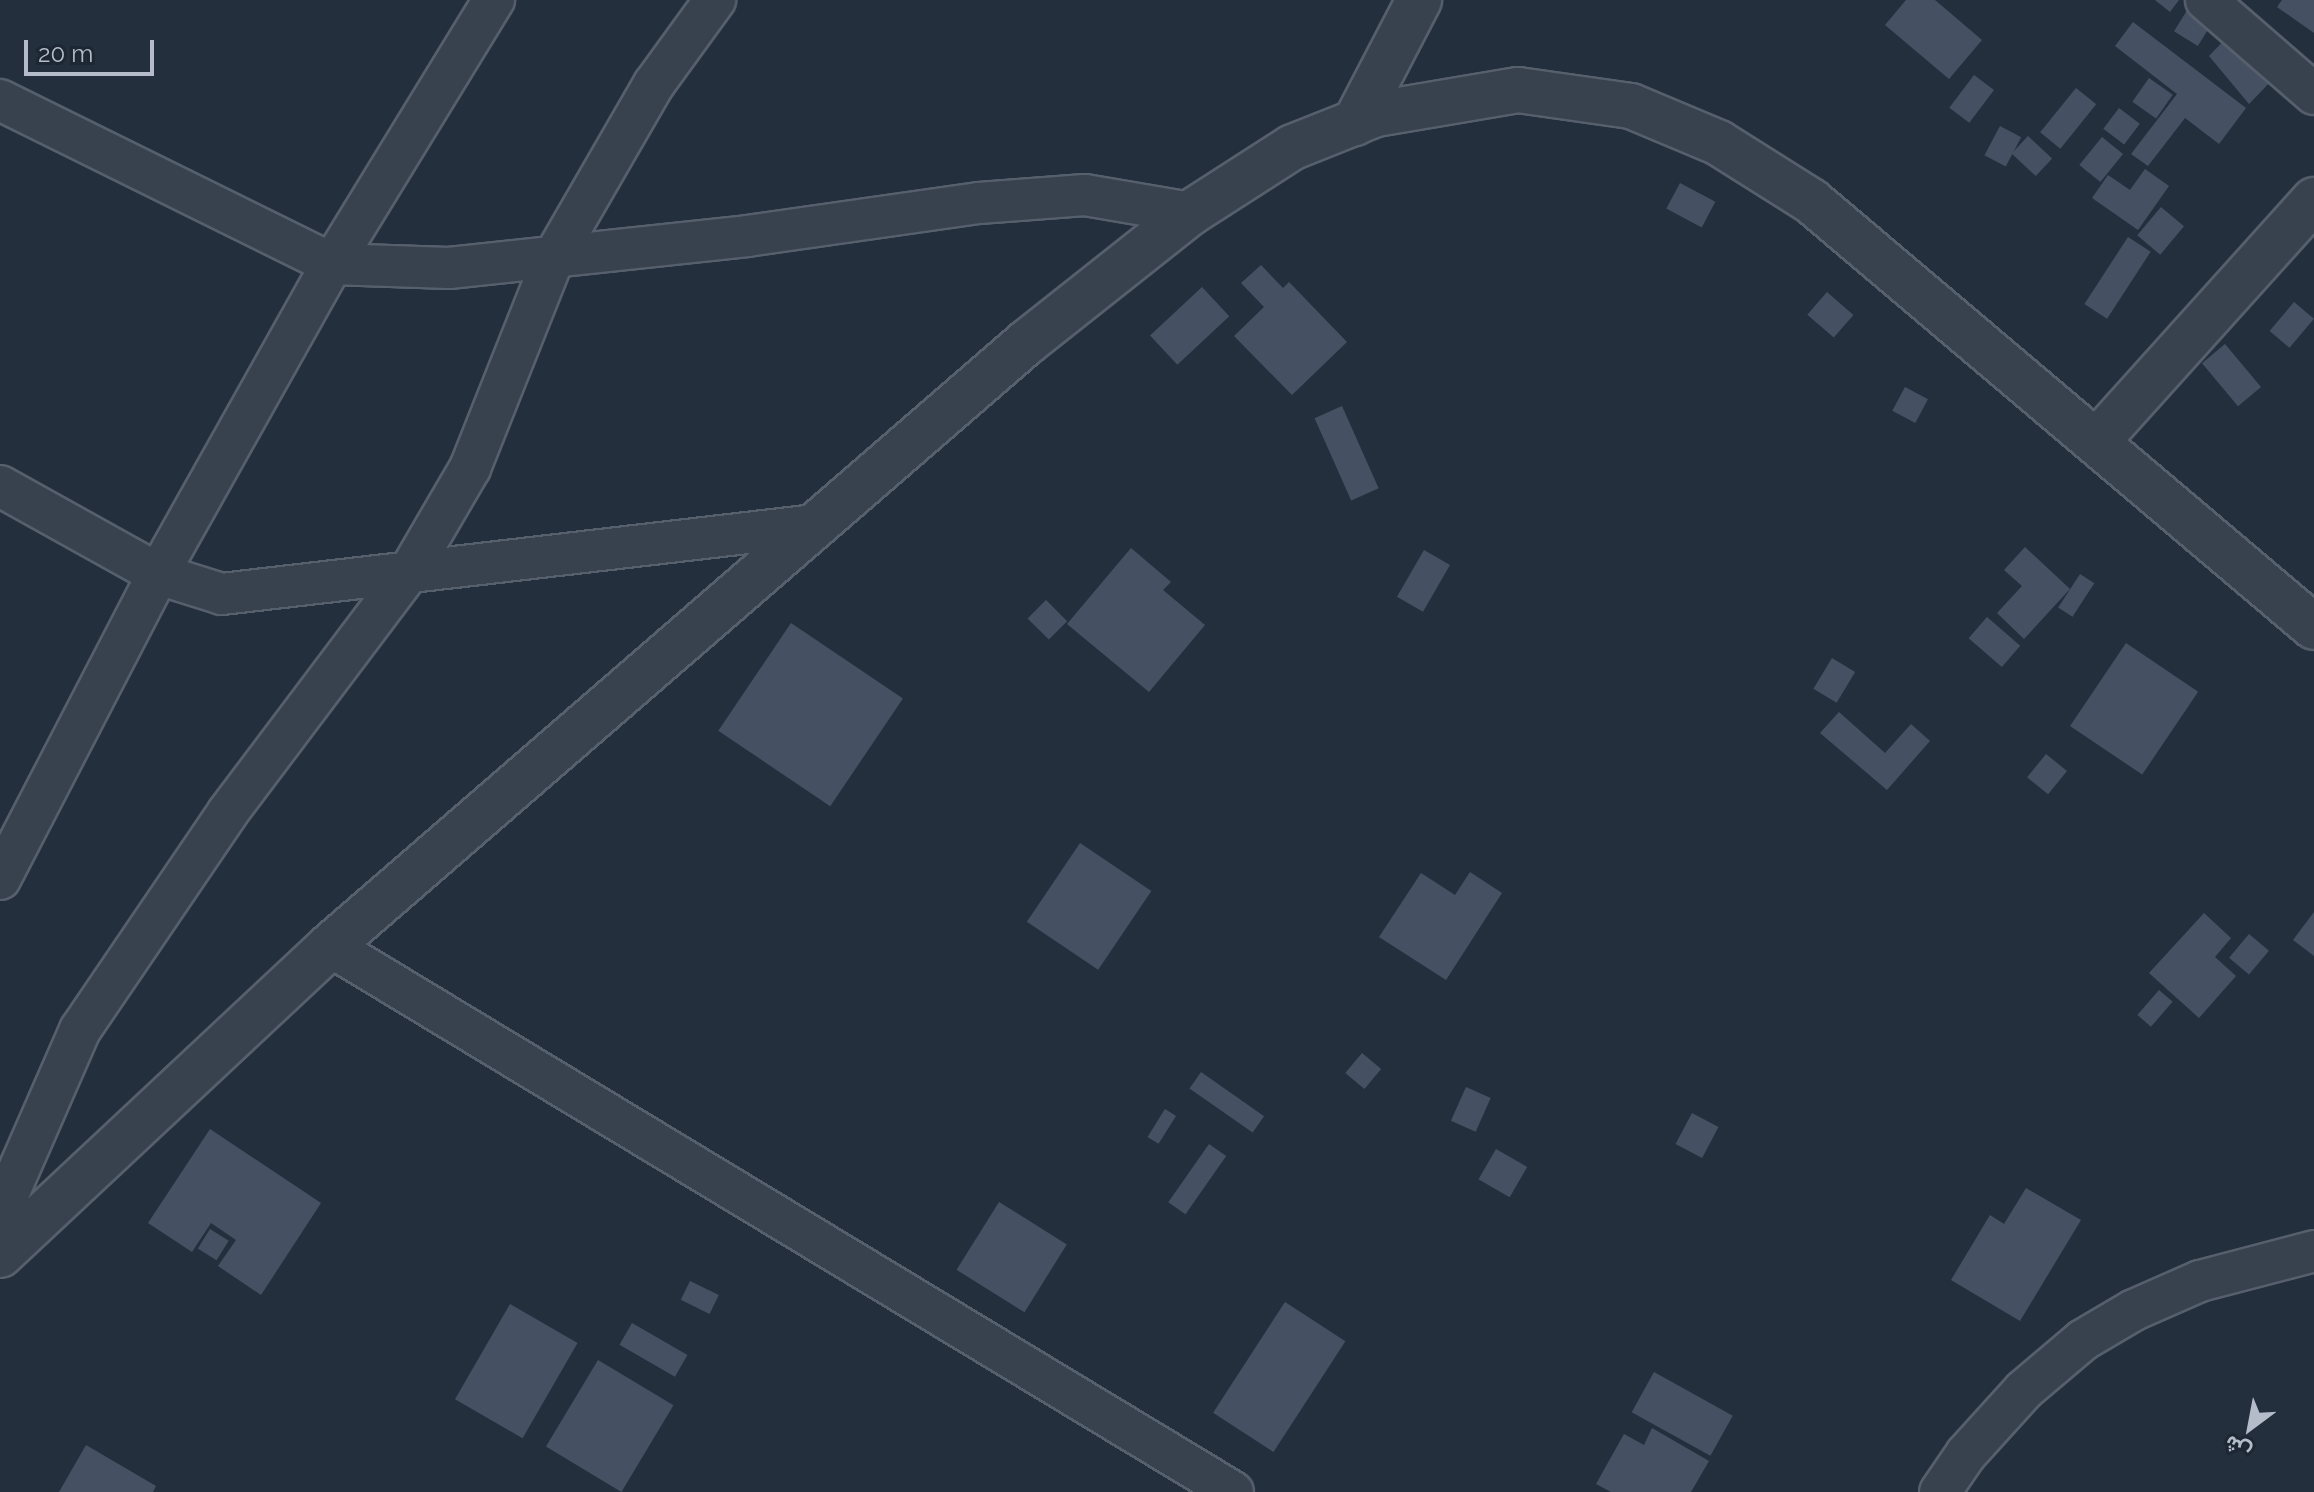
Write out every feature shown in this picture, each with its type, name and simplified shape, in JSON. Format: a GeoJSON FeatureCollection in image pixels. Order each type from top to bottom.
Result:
{"type":"FeatureCollection","features":[{"type":"Feature","properties":{"kind":"street"},"geometry":{"type":"LineString","coordinates":[[3,1236],[80,1030],[228,812],[411,569],[470,468],[554,257],[654,84],[715,0]]}},
{"type":"Feature","properties":{"kind":"street"},"geometry":{"type":"LineString","coordinates":[[1355,123],[1419,0]]}},
{"type":"Feature","properties":{"kind":"street"},"geometry":{"type":"LineString","coordinates":[[2206,0],[2314,94]]}},
{"type":"Feature","properties":{"kind":"street"},"geometry":{"type":"LineString","coordinates":[[0,879],[9,839],[332,264],[491,1]]}},
{"type":"Feature","properties":{"kind":"street"},"geometry":{"type":"LineString","coordinates":[[3,1236],[330,946],[1027,342],[1190,213],[1293,147],[1355,123],[1450,99],[1518,90],[1631,106],[1719,143],[1811,201],[2098,440],[2314,627]]}},
{"type":"Feature","properties":{"kind":"street"},"geometry":{"type":"LineString","coordinates":[[0,100],[332,264],[449,268],[979,203],[1085,195],[1190,213]]}},
{"type":"Feature","properties":{"kind":"street"},"geometry":{"type":"LineString","coordinates":[[2098,440],[2314,200]]}},
{"type":"Feature","properties":{"kind":"street"},"geometry":{"type":"LineString","coordinates":[[0,486],[158,574],[222,594],[411,569],[816,525]]}},
{"type":"Feature","properties":{"kind":"street"},"geometry":{"type":"LineString","coordinates":[[330,946],[1233,1492]]}},
{"type":"Feature","properties":{"kind":"street"},"geometry":{"type":"LineString","coordinates":[[1940,1492],[1966,1454],[2024,1390],[2083,1340],[2134,1310],[2200,1281],[2314,1251]]}},
{"type":"Feature","properties":{"kind":"building"},"geometry":{"type":"Polygon","coordinates":[[[1906,0],[1935,0],[1982,40],[1949,79],[1885,25],[1906,0]]]}},
{"type":"Feature","properties":{"kind":"building"},"geometry":{"type":"Polygon","coordinates":[[[2155,0],[2179,0],[2170,12],[2155,0]]]}},
{"type":"Feature","properties":{"kind":"building"},"geometry":{"type":"Polygon","coordinates":[[[2282,0],[2314,0],[2314,33],[2277,7],[2282,0]]]}},
{"type":"Feature","properties":{"kind":"building"},"geometry":{"type":"Polygon","coordinates":[[[2191,4],[2215,19],[2198,46],[2174,31],[2191,4]]]}},
{"type":"Feature","properties":{"kind":"building"},"geometry":{"type":"Polygon","coordinates":[[[2133,22],[2246,108],[2219,144],[2185,118],[2148,166],[2131,154],[2177,94],[2115,46],[2133,22]]]}},
{"type":"Feature","properties":{"kind":"building"},"geometry":{"type":"Polygon","coordinates":[[[2233,31],[2278,74],[2249,104],[2209,56],[2233,31]]]}},
{"type":"Feature","properties":{"kind":"building"},"geometry":{"type":"Polygon","coordinates":[[[1974,75],[1994,90],[1969,123],[1949,108],[1974,75]]]}},
{"type":"Feature","properties":{"kind":"building"},"geometry":{"type":"Polygon","coordinates":[[[2149,78],[2173,95],[2156,118],[2132,102],[2149,78]]]}},
{"type":"Feature","properties":{"kind":"building"},"geometry":{"type":"Polygon","coordinates":[[[2076,88],[2096,104],[2060,149],[2040,132],[2076,88]]]}},
{"type":"Feature","properties":{"kind":"building"},"geometry":{"type":"Polygon","coordinates":[[[2119,108],[2140,124],[2124,144],[2103,129],[2119,108]]]}},
{"type":"Feature","properties":{"kind":"building"},"geometry":{"type":"Polygon","coordinates":[[[2000,126],[2021,137],[2006,166],[1985,155],[2000,126]]]}},
{"type":"Feature","properties":{"kind":"building"},"geometry":{"type":"Polygon","coordinates":[[[2028,136],[2052,159],[2036,176],[2012,154],[2028,136]]]}},
{"type":"Feature","properties":{"kind":"building"},"geometry":{"type":"Polygon","coordinates":[[[2102,137],[2123,154],[2100,182],[2079,165],[2102,137]]]}},
{"type":"Feature","properties":{"kind":"building"},"geometry":{"type":"Polygon","coordinates":[[[2145,169],[2169,186],[2138,230],[2092,198],[2108,175],[2130,190],[2145,169]]]}},
{"type":"Feature","properties":{"kind":"building"},"geometry":{"type":"Polygon","coordinates":[[[1680,183],[1715,202],[1702,227],[1666,209],[1680,183]]]}},
{"type":"Feature","properties":{"kind":"building"},"geometry":{"type":"Polygon","coordinates":[[[2161,207],[2184,226],[2160,255],[2137,235],[2161,207]]]}},
{"type":"Feature","properties":{"kind":"building"},"geometry":{"type":"Polygon","coordinates":[[[2128,237],[2151,252],[2107,319],[2084,304],[2128,237]]]}},
{"type":"Feature","properties":{"kind":"building"},"geometry":{"type":"Polygon","coordinates":[[[1261,265],[1283,288],[1289,282],[1347,342],[1292,395],[1234,336],[1264,307],[1241,283],[1261,265]]]}},
{"type":"Feature","properties":{"kind":"building"},"geometry":{"type":"Polygon","coordinates":[[[1202,287],[1229,316],[1177,365],[1150,335],[1202,287]]]}},
{"type":"Feature","properties":{"kind":"building"},"geometry":{"type":"Polygon","coordinates":[[[1827,292],[1853,315],[1834,338],[1807,315],[1827,292]]]}},
{"type":"Feature","properties":{"kind":"building"},"geometry":{"type":"Polygon","coordinates":[[[2294,302],[2314,319],[2289,348],[2270,331],[2294,302]]]}},
{"type":"Feature","properties":{"kind":"building"},"geometry":{"type":"Polygon","coordinates":[[[2225,344],[2261,387],[2238,406],[2202,363],[2225,344]]]}},
{"type":"Feature","properties":{"kind":"building"},"geometry":{"type":"Polygon","coordinates":[[[1905,387],[1928,399],[1915,423],[1892,411],[1905,387]]]}},
{"type":"Feature","properties":{"kind":"building"},"geometry":{"type":"Polygon","coordinates":[[[1342,406],[1379,488],[1351,500],[1315,418],[1342,406]]]}},
{"type":"Feature","properties":{"kind":"building"},"geometry":{"type":"Polygon","coordinates":[[[2025,547],[2070,589],[2024,639],[1997,613],[2022,586],[2004,570],[2025,547]]]}},
{"type":"Feature","properties":{"kind":"building"},"geometry":{"type":"Polygon","coordinates":[[[1131,548],[1171,582],[1163,590],[1205,625],[1149,692],[1067,624],[1131,548]]]}},
{"type":"Feature","properties":{"kind":"building"},"geometry":{"type":"Polygon","coordinates":[[[1424,550],[1450,565],[1423,612],[1397,597],[1424,550]]]}},
{"type":"Feature","properties":{"kind":"building"},"geometry":{"type":"Polygon","coordinates":[[[2080,574],[2094,583],[2072,617],[2058,608],[2080,574]]]}},
{"type":"Feature","properties":{"kind":"building"},"geometry":{"type":"Polygon","coordinates":[[[1046,600],[1067,621],[1049,640],[1028,618],[1046,600]]]}},
{"type":"Feature","properties":{"kind":"building"},"geometry":{"type":"Polygon","coordinates":[[[1987,617],[2020,646],[2002,667],[1969,638],[1987,617]]]}},
{"type":"Feature","properties":{"kind":"building"},"geometry":{"type":"Polygon","coordinates":[[[791,623],[903,698],[830,806],[718,731],[791,623]]]}},
{"type":"Feature","properties":{"kind":"building"},"geometry":{"type":"Polygon","coordinates":[[[2126,643],[2198,692],[2142,775],[2070,726],[2126,643]]]}},
{"type":"Feature","properties":{"kind":"building"},"geometry":{"type":"Polygon","coordinates":[[[1832,658],[1855,672],[1837,703],[1813,689],[1832,658]]]}},
{"type":"Feature","properties":{"kind":"building"},"geometry":{"type":"Polygon","coordinates":[[[1839,712],[1885,753],[1911,724],[1930,741],[1887,790],[1820,733],[1839,712]]]}},
{"type":"Feature","properties":{"kind":"building"},"geometry":{"type":"Polygon","coordinates":[[[2046,754],[2067,771],[2048,794],[2027,777],[2046,754]]]}},
{"type":"Feature","properties":{"kind":"building"},"geometry":{"type":"Polygon","coordinates":[[[1080,843],[1151,891],[1098,970],[1027,922],[1080,843]]]}},
{"type":"Feature","properties":{"kind":"building"},"geometry":{"type":"Polygon","coordinates":[[[1470,872],[1502,893],[1446,980],[1379,937],[1421,873],[1455,895],[1470,872]]]}},
{"type":"Feature","properties":{"kind":"building"},"geometry":{"type":"Polygon","coordinates":[[[2314,912],[2314,956],[2293,940],[2314,912]]]}},
{"type":"Feature","properties":{"kind":"building"},"geometry":{"type":"Polygon","coordinates":[[[2204,913],[2231,938],[2215,957],[2236,976],[2199,1018],[2149,973],[2204,913]]]}},
{"type":"Feature","properties":{"kind":"building"},"geometry":{"type":"Polygon","coordinates":[[[2249,934],[2269,951],[2249,974],[2229,958],[2249,934]]]}},
{"type":"Feature","properties":{"kind":"building"},"geometry":{"type":"Polygon","coordinates":[[[2159,990],[2173,1002],[2151,1027],[2137,1015],[2159,990]]]}},
{"type":"Feature","properties":{"kind":"building"},"geometry":{"type":"Polygon","coordinates":[[[1362,1053],[1381,1069],[1364,1089],[1345,1073],[1362,1053]]]}},
{"type":"Feature","properties":{"kind":"building"},"geometry":{"type":"Polygon","coordinates":[[[1201,1072],[1264,1116],[1253,1133],[1190,1088],[1201,1072]]]}},
{"type":"Feature","properties":{"kind":"building"},"geometry":{"type":"Polygon","coordinates":[[[1466,1087],[1491,1098],[1476,1132],[1451,1121],[1466,1087]]]}},
{"type":"Feature","properties":{"kind":"building"},"geometry":{"type":"Polygon","coordinates":[[[1165,1109],[1176,1116],[1159,1144],[1148,1137],[1165,1109]]]}},
{"type":"Feature","properties":{"kind":"building"},"geometry":{"type":"Polygon","coordinates":[[[1692,1113],[1718,1127],[1702,1158],[1676,1144],[1692,1113]]]}},
{"type":"Feature","properties":{"kind":"building"},"geometry":{"type":"Polygon","coordinates":[[[210,1129],[321,1203],[261,1295],[218,1266],[236,1240],[211,1223],[192,1252],[148,1223],[210,1129]]]}},
{"type":"Feature","properties":{"kind":"building"},"geometry":{"type":"Polygon","coordinates":[[[1209,1144],[1226,1156],[1185,1214],[1168,1202],[1209,1144]]]}},
{"type":"Feature","properties":{"kind":"building"},"geometry":{"type":"Polygon","coordinates":[[[1496,1149],[1527,1167],[1510,1197],[1478,1179],[1496,1149]]]}},
{"type":"Feature","properties":{"kind":"building"},"geometry":{"type":"Polygon","coordinates":[[[2026,1188],[2081,1220],[2020,1321],[1951,1280],[1990,1215],[2004,1224],[2026,1188]]]}},
{"type":"Feature","properties":{"kind":"building"},"geometry":{"type":"Polygon","coordinates":[[[999,1202],[1067,1244],[1024,1312],[957,1270],[999,1202]]]}},
{"type":"Feature","properties":{"kind":"building"},"geometry":{"type":"Polygon","coordinates":[[[210,1229],[229,1241],[216,1260],[198,1249],[210,1229]]]}},
{"type":"Feature","properties":{"kind":"building"},"geometry":{"type":"Polygon","coordinates":[[[690,1281],[719,1295],[710,1314],[681,1300],[690,1281]]]}},
{"type":"Feature","properties":{"kind":"building"},"geometry":{"type":"Polygon","coordinates":[[[1285,1302],[1345,1341],[1273,1452],[1213,1413],[1285,1302]]]}},
{"type":"Feature","properties":{"kind":"building"},"geometry":{"type":"Polygon","coordinates":[[[510,1304],[578,1343],[523,1438],[455,1399],[510,1304]]]}},
{"type":"Feature","properties":{"kind":"building"},"geometry":{"type":"Polygon","coordinates":[[[632,1323],[687,1355],[675,1377],[620,1345],[632,1323]]]}},
{"type":"Feature","properties":{"kind":"building"},"geometry":{"type":"Polygon","coordinates":[[[598,1360],[673,1405],[621,1492],[546,1447],[598,1360]]]}},
{"type":"Feature","properties":{"kind":"building"},"geometry":{"type":"Polygon","coordinates":[[[1654,1372],[1733,1416],[1710,1456],[1632,1412],[1654,1372]]]}},
{"type":"Feature","properties":{"kind":"building"},"geometry":{"type":"Polygon","coordinates":[[[1652,1428],[1709,1461],[1691,1492],[1611,1492],[1596,1484],[1624,1434],[1644,1445],[1652,1428]]]}},
{"type":"Feature","properties":{"kind":"building"},"geometry":{"type":"Polygon","coordinates":[[[86,1445],[156,1486],[153,1492],[59,1492],[86,1445]]]}}]}
